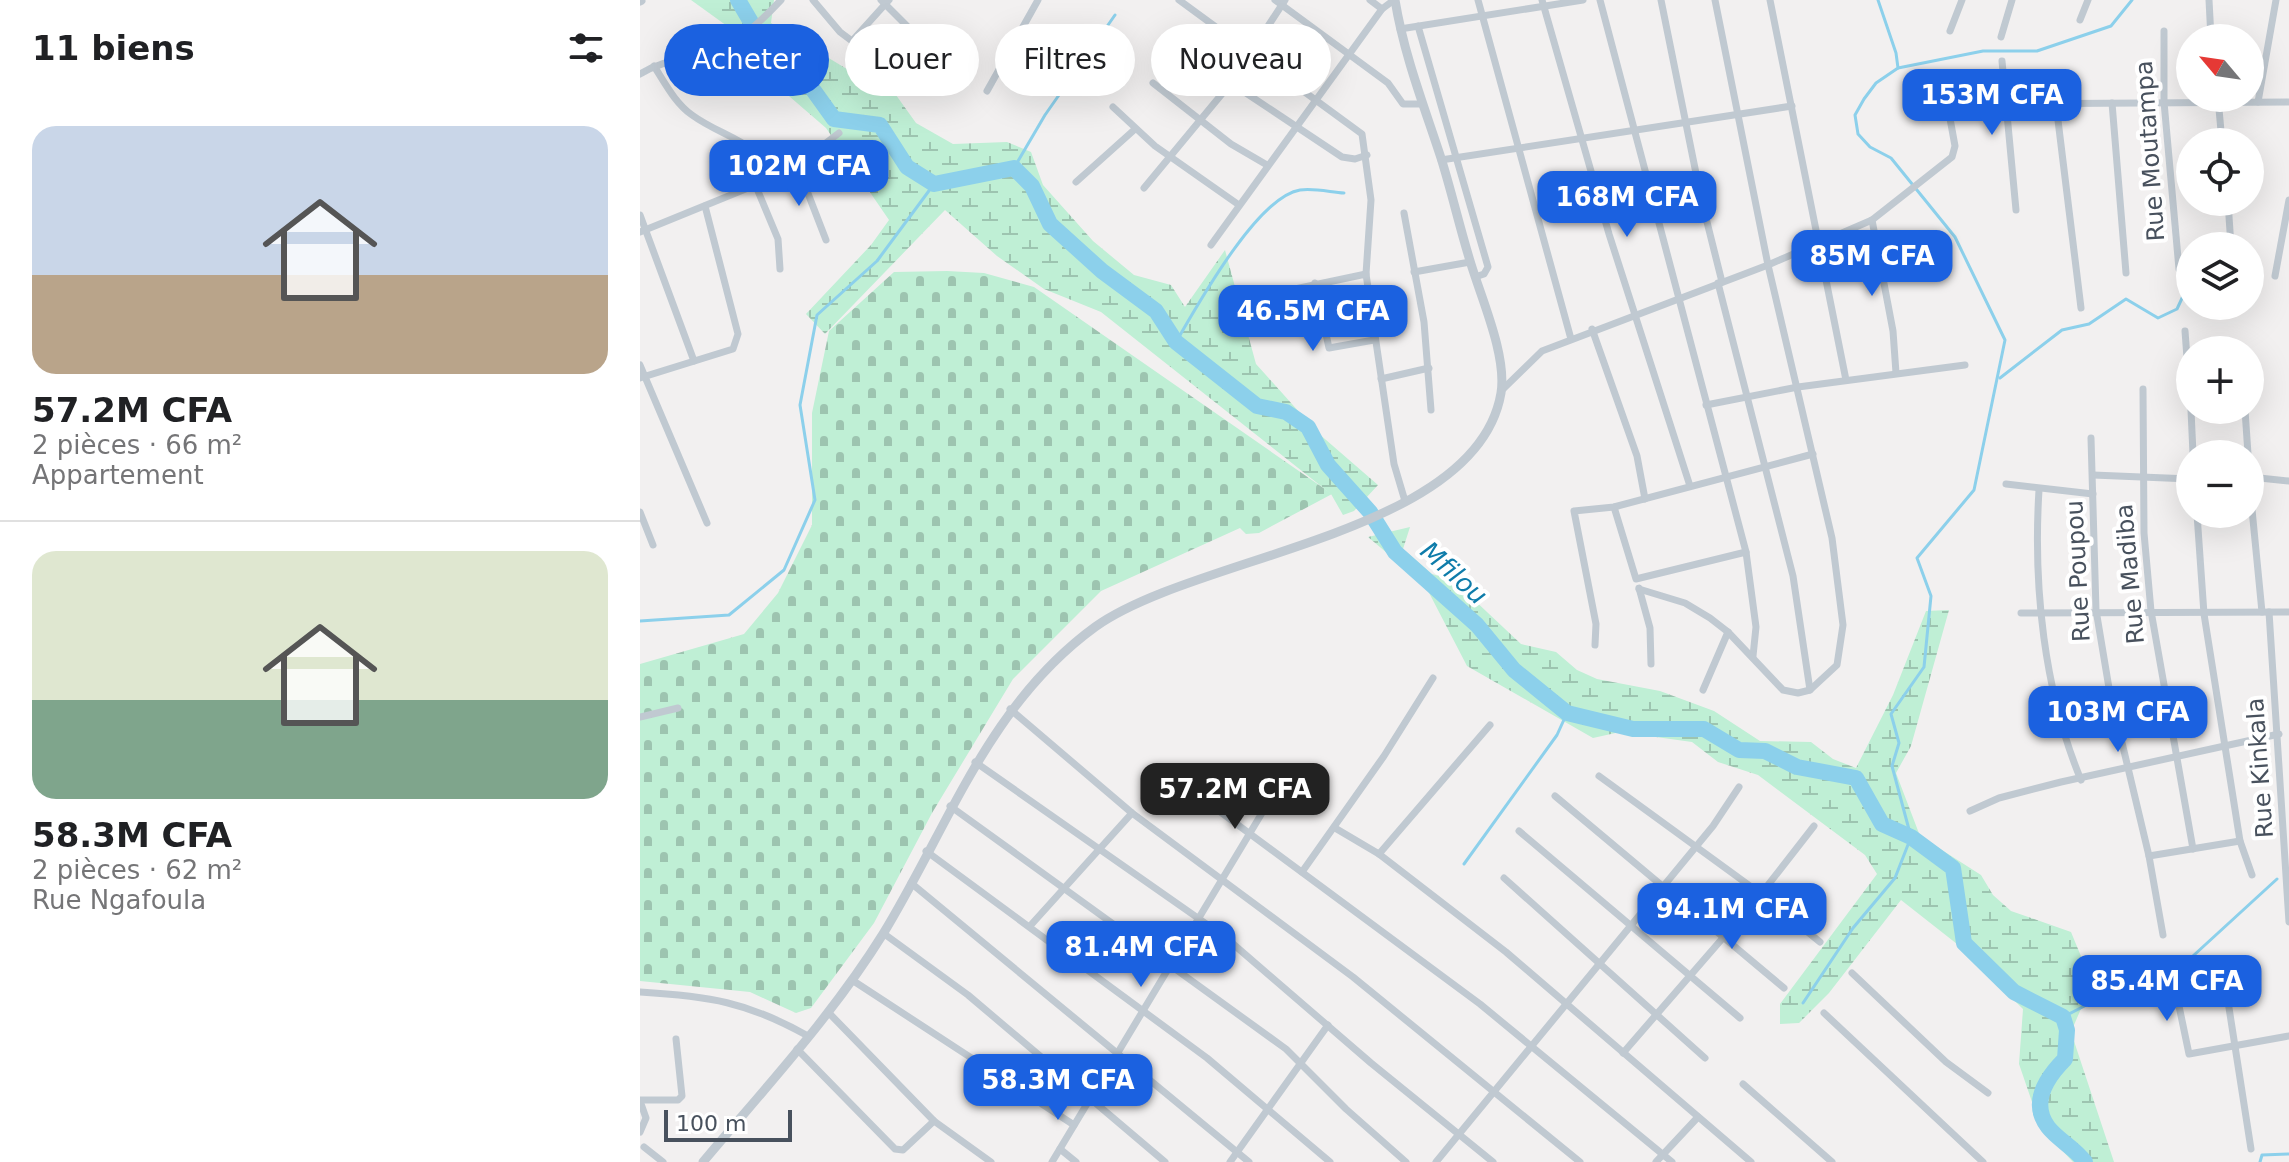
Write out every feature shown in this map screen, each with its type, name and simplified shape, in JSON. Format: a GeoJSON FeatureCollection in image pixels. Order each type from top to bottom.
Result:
{"type":"FeatureCollection","features":[{"type":"Feature","properties":{"kind":"street"},"geometry":{"type":"LineString","coordinates":[[640,74],[654,66],[713,51],[741,37],[765,20],[781,0]]}},
{"type":"Feature","properties":{"kind":"street"},"geometry":{"type":"LineString","coordinates":[[813,0],[840,32],[852,41],[885,1],[907,24]]}},
{"type":"Feature","properties":{"kind":"street"},"geometry":{"type":"LineString","coordinates":[[987,91],[1038,0]]}},
{"type":"Feature","properties":{"kind":"street"},"geometry":{"type":"LineString","coordinates":[[1179,0],[1212,24]]}},
{"type":"Feature","properties":{"kind":"street"},"geometry":{"type":"LineString","coordinates":[[1370,0],[1382,9]]}},
{"type":"Feature","properties":{"kind":"street"},"geometry":{"type":"LineString","coordinates":[[703,1162],[852,980],[883,933],[975,762],[1010,709],[1065,651],[1123,609],[1173,586],[1384,514],[1441,480],[1476,448],[1488,431],[1501,391],[1493,336],[1422,104],[1394,0],[1382,9],[1211,245]]}},
{"type":"Feature","properties":{"kind":"street"},"geometry":{"type":"LineString","coordinates":[[1478,0],[1571,339]]}},
{"type":"Feature","properties":{"kind":"street"},"geometry":{"type":"LineString","coordinates":[[1400,29],[1483,17],[1543,3],[1583,0]]}},
{"type":"Feature","properties":{"kind":"street"},"geometry":{"type":"LineString","coordinates":[[1600,0],[1632,131],[1746,552],[1756,627],[1753,656]]}},
{"type":"Feature","properties":{"kind":"street"},"geometry":{"type":"LineString","coordinates":[[1661,0],[1745,397],[1793,576],[1810,690]]}},
{"type":"Feature","properties":{"kind":"street"},"geometry":{"type":"LineString","coordinates":[[1639,589],[1685,603],[1728,632],[1783,690],[1798,693],[1810,690],[1837,665],[1843,637],[1832,538],[1735,114],[1715,0]]}},
{"type":"Feature","properties":{"kind":"street"},"geometry":{"type":"LineString","coordinates":[[1770,0],[1821,242],[1846,380]]}},
{"type":"Feature","properties":{"kind":"street"},"geometry":{"type":"LineString","coordinates":[[1950,31],[1962,0]]}},
{"type":"Feature","properties":{"kind":"street"},"geometry":{"type":"LineString","coordinates":[[2001,37],[2012,0]]}},
{"type":"Feature","properties":{"kind":"street"},"geometry":{"type":"LineString","coordinates":[[2080,20],[2088,0]]}},
{"type":"Feature","properties":{"kind":"street"},"geometry":{"type":"LineString","coordinates":[[2209,0],[2210,24]]}},
{"type":"Feature","properties":{"kind":"street"},"geometry":{"type":"LineString","coordinates":[[2264,68],[2276,0]]}},
{"type":"Feature","properties":{"kind":"street"},"geometry":{"type":"LineString","coordinates":[[1267,24],[1280,2],[1388,83],[1403,104],[1422,104]]}},
{"type":"Feature","properties":{"kind":"street"},"geometry":{"type":"LineString","coordinates":[[1543,3],[1581,139],[1690,486]]}},
{"type":"Feature","properties":{"kind":"street"},"geometry":{"type":"LineString","coordinates":[[1418,26],[1483,250],[1487,271],[1475,277]]}},
{"type":"Feature","properties":{"kind":"street","name":"Rue Moutampa"},"geometry":{"type":"LineString","coordinates":[[2164,31],[2164,102],[2176,236]]}},
{"type":"Feature","properties":{"kind":"street"},"geometry":{"type":"LineString","coordinates":[[2002,61],[2016,210]]}},
{"type":"Feature","properties":{"kind":"street"},"geometry":{"type":"LineString","coordinates":[[654,66],[674,99],[689,113],[760,152],[775,177]]}},
{"type":"Feature","properties":{"kind":"street"},"geometry":{"type":"LineString","coordinates":[[1170,96],[1231,144],[1267,165]]}},
{"type":"Feature","properties":{"kind":"street"},"geometry":{"type":"LineString","coordinates":[[1144,188],[1220,96]]}},
{"type":"Feature","properties":{"kind":"street"},"geometry":{"type":"LineString","coordinates":[[1249,96],[1294,128],[1348,159],[1367,155]]}},
{"type":"Feature","properties":{"kind":"street"},"geometry":{"type":"LineString","coordinates":[[1311,96],[1358,129],[1367,155],[1371,200],[1366,274],[1394,464],[1405,501]]}},
{"type":"Feature","properties":{"kind":"street"},"geometry":{"type":"LineString","coordinates":[[1501,391],[1542,351],[1592,329],[1768,265],[1872,220],[1952,157],[1955,146],[1949,113],[2005,104],[2176,102]]}},
{"type":"Feature","properties":{"kind":"street"},"geometry":{"type":"LineString","coordinates":[[2264,102],[2289,102]]}},
{"type":"Feature","properties":{"kind":"street"},"geometry":{"type":"LineString","coordinates":[[2112,103],[2126,273]]}},
{"type":"Feature","properties":{"kind":"street"},"geometry":{"type":"LineString","coordinates":[[2056,104],[2081,308]]}},
{"type":"Feature","properties":{"kind":"street"},"geometry":{"type":"LineString","coordinates":[[1441,160],[1792,106]]}},
{"type":"Feature","properties":{"kind":"street"},"geometry":{"type":"LineString","coordinates":[[1113,107],[1134,130],[1239,205]]}},
{"type":"Feature","properties":{"kind":"street"},"geometry":{"type":"LineString","coordinates":[[1076,182],[1134,130]]}},
{"type":"Feature","properties":{"kind":"street"},"geometry":{"type":"LineString","coordinates":[[644,230],[775,177],[797,165],[839,133]]}},
{"type":"Feature","properties":{"kind":"street"},"geometry":{"type":"LineString","coordinates":[[797,165],[826,240]]}},
{"type":"Feature","properties":{"kind":"street"},"geometry":{"type":"LineString","coordinates":[[755,184],[778,239],[780,269]]}},
{"type":"Feature","properties":{"kind":"street"},"geometry":{"type":"LineString","coordinates":[[2275,276],[2289,200]]}},
{"type":"Feature","properties":{"kind":"street"},"geometry":{"type":"LineString","coordinates":[[642,378],[733,349],[738,334],[705,206]]}},
{"type":"Feature","properties":{"kind":"street"},"geometry":{"type":"LineString","coordinates":[[1456,210],[1472,208]]}},
{"type":"Feature","properties":{"kind":"street"},"geometry":{"type":"LineString","coordinates":[[1404,213],[1429,368],[1431,410]]}},
{"type":"Feature","properties":{"kind":"street"},"geometry":{"type":"LineString","coordinates":[[640,215],[694,361]]}},
{"type":"Feature","properties":{"kind":"street"},"geometry":{"type":"LineString","coordinates":[[1872,220],[1893,331],[1896,373]]}},
{"type":"Feature","properties":{"kind":"street"},"geometry":{"type":"LineString","coordinates":[[1414,272],[1469,258],[1483,250]]}},
{"type":"Feature","properties":{"kind":"street"},"geometry":{"type":"LineString","coordinates":[[1276,293],[1366,274]]}},
{"type":"Feature","properties":{"kind":"street"},"geometry":{"type":"LineString","coordinates":[[1315,283],[1329,348],[1374,340]]}},
{"type":"Feature","properties":{"kind":"street"},"geometry":{"type":"LineString","coordinates":[[1592,329],[1637,456],[1645,499]]}},
{"type":"Feature","properties":{"kind":"street"},"geometry":{"type":"LineString","coordinates":[[2185,331],[2185,336]]}},
{"type":"Feature","properties":{"kind":"street"},"geometry":{"type":"LineString","coordinates":[[640,365],[642,378],[707,523]]}},
{"type":"Feature","properties":{"kind":"street"},"geometry":{"type":"LineString","coordinates":[[1706,405],[1798,387],[1965,365]]}},
{"type":"Feature","properties":{"kind":"street"},"geometry":{"type":"LineString","coordinates":[[1381,379],[1429,368]]}},
{"type":"Feature","properties":{"kind":"street","name":"Rue Madiba"},"geometry":{"type":"LineString","coordinates":[[2143,389],[2151,611],[2161,685],[2178,758],[2193,849]]}},
{"type":"Feature","properties":{"kind":"street","name":"Rue Poupou"},"geometry":{"type":"LineString","coordinates":[[2091,438],[2096,610],[2109,688],[2149,856],[2163,935]]}},
{"type":"Feature","properties":{"kind":"street"},"geometry":{"type":"LineString","coordinates":[[1595,645],[1596,624],[1574,511],[1614,507],[1813,454]]}},
{"type":"Feature","properties":{"kind":"street"},"geometry":{"type":"LineString","coordinates":[[2093,475],[2176,479]]}},
{"type":"Feature","properties":{"kind":"street"},"geometry":{"type":"LineString","coordinates":[[2264,478],[2289,481]]}},
{"type":"Feature","properties":{"kind":"street"},"geometry":{"type":"LineString","coordinates":[[2006,484],[2093,494]]}},
{"type":"Feature","properties":{"kind":"street"},"geometry":{"type":"LineString","coordinates":[[2039,490],[2036,538],[2043,612],[2059,715],[2081,780]]}},
{"type":"Feature","properties":{"kind":"street"},"geometry":{"type":"LineString","coordinates":[[1614,507],[1650,628],[1651,664]]}},
{"type":"Feature","properties":{"kind":"street"},"geometry":{"type":"LineString","coordinates":[[640,512],[653,545]]}},
{"type":"Feature","properties":{"kind":"street"},"geometry":{"type":"LineString","coordinates":[[2198,528],[2204,614],[2240,841],[2252,875]]}},
{"type":"Feature","properties":{"kind":"street","name":"Rue Kinkala"},"geometry":{"type":"LineString","coordinates":[[2255,528],[2279,734],[2289,922]]}},
{"type":"Feature","properties":{"kind":"street"},"geometry":{"type":"LineString","coordinates":[[1636,579],[1746,552]]}},
{"type":"Feature","properties":{"kind":"street"},"geometry":{"type":"LineString","coordinates":[[2021,613],[2096,610],[2204,614],[2289,612]]}},
{"type":"Feature","properties":{"kind":"street"},"geometry":{"type":"LineString","coordinates":[[1703,690],[1728,632]]}},
{"type":"Feature","properties":{"kind":"street"},"geometry":{"type":"LineString","coordinates":[[1302,872],[1335,828],[1433,678]]}},
{"type":"Feature","properties":{"kind":"street"},"geometry":{"type":"LineString","coordinates":[[640,717],[678,708]]}},
{"type":"Feature","properties":{"kind":"street"},"geometry":{"type":"LineString","coordinates":[[1010,709],[1132,813],[1388,1005],[1580,1162]]}},
{"type":"Feature","properties":{"kind":"street"},"geometry":{"type":"LineString","coordinates":[[1379,854],[1490,725]]}},
{"type":"Feature","properties":{"kind":"street"},"geometry":{"type":"LineString","coordinates":[[1970,811],[1999,798],[2279,734]]}},
{"type":"Feature","properties":{"kind":"street"},"geometry":{"type":"LineString","coordinates":[[975,762],[1252,958],[1493,1162]]}},
{"type":"Feature","properties":{"kind":"street"},"geometry":{"type":"LineString","coordinates":[[1599,776],[1761,894],[1820,942]]}},
{"type":"Feature","properties":{"kind":"street"},"geometry":{"type":"LineString","coordinates":[[1173,777],[1533,1047],[1672,1162]]}},
{"type":"Feature","properties":{"kind":"street"},"geometry":{"type":"LineString","coordinates":[[1436,1162],[1664,886],[1739,787]]}},
{"type":"Feature","properties":{"kind":"street"},"geometry":{"type":"LineString","coordinates":[[1052,1162],[1196,918],[1275,795],[1297,798]]}},
{"type":"Feature","properties":{"kind":"street"},"geometry":{"type":"LineString","coordinates":[[1555,796],[1784,988]]}},
{"type":"Feature","properties":{"kind":"street"},"geometry":{"type":"LineString","coordinates":[[950,806],[1064,886],[1299,1061],[1346,1109],[1406,1162]]}},
{"type":"Feature","properties":{"kind":"street"},"geometry":{"type":"LineString","coordinates":[[1030,926],[1132,813]]}},
{"type":"Feature","properties":{"kind":"street"},"geometry":{"type":"LineString","coordinates":[[1623,1053],[1761,894],[1814,826]]}},
{"type":"Feature","properties":{"kind":"street"},"geometry":{"type":"LineString","coordinates":[[1335,828],[1379,854],[1506,952],[1751,1162]]}},
{"type":"Feature","properties":{"kind":"street"},"geometry":{"type":"LineString","coordinates":[[1519,831],[1740,1018]]}},
{"type":"Feature","properties":{"kind":"street"},"geometry":{"type":"LineString","coordinates":[[2149,856],[2240,841]]}},
{"type":"Feature","properties":{"kind":"street"},"geometry":{"type":"LineString","coordinates":[[926,851],[1207,1058],[1330,1162]]}},
{"type":"Feature","properties":{"kind":"street"},"geometry":{"type":"LineString","coordinates":[[1504,878],[1705,1058]]}},
{"type":"Feature","properties":{"kind":"street"},"geometry":{"type":"LineString","coordinates":[[911,883],[1249,1162]]}},
{"type":"Feature","properties":{"kind":"street"},"geometry":{"type":"LineString","coordinates":[[883,933],[968,995],[1165,1162]]}},
{"type":"Feature","properties":{"kind":"street"},"geometry":{"type":"LineString","coordinates":[[1852,973],[1946,1062],[1988,1093]]}},
{"type":"Feature","properties":{"kind":"street"},"geometry":{"type":"LineString","coordinates":[[852,980],[1074,1125]]}},
{"type":"Feature","properties":{"kind":"street"},"geometry":{"type":"LineString","coordinates":[[2174,982],[2189,1054],[2289,1036]]}},
{"type":"Feature","properties":{"kind":"street"},"geometry":{"type":"LineString","coordinates":[[640,992],[740,1004],[769,1014],[808,1036]]}},
{"type":"Feature","properties":{"kind":"street"},"geometry":{"type":"LineString","coordinates":[[2227,995],[2251,1149]]}},
{"type":"Feature","properties":{"kind":"street"},"geometry":{"type":"LineString","coordinates":[[828,1012],[934,1121],[991,1162]]}},
{"type":"Feature","properties":{"kind":"street"},"geometry":{"type":"LineString","coordinates":[[1824,1013],[1983,1162]]}},
{"type":"Feature","properties":{"kind":"street"},"geometry":{"type":"LineString","coordinates":[[1230,1162],[1265,1108],[1328,1025]]}},
{"type":"Feature","properties":{"kind":"street"},"geometry":{"type":"LineString","coordinates":[[640,1132],[646,1118],[640,1100],[678,1100],[682,1096],[676,1039]]}},
{"type":"Feature","properties":{"kind":"street"},"geometry":{"type":"LineString","coordinates":[[797,1049],[895,1149],[903,1150],[934,1121]]}},
{"type":"Feature","properties":{"kind":"street"},"geometry":{"type":"LineString","coordinates":[[1743,1084],[1832,1162]]}},
{"type":"Feature","properties":{"kind":"street"},"geometry":{"type":"LineString","coordinates":[[1656,1162],[1698,1117]]}},
{"type":"Feature","properties":{"kind":"street"},"geometry":{"type":"LineString","coordinates":[[644,1147],[663,1162]]}},
{"type":"Feature","properties":{"kind":"street"},"geometry":{"type":"LineString","coordinates":[[1060,1149],[1076,1162]]}},
{"type":"Feature","properties":{"kind":"green space"},"geometry":{"type":"Polygon","coordinates":[[[691,0],[774,0],[773,24],[724,24],[691,0]]]}},
{"type":"Feature","properties":{"kind":"green space"},"geometry":{"type":"Polygon","coordinates":[[[829,58],[845,68],[845,96],[897,96],[916,123],[953,144],[1007,142],[1031,152],[1043,185],[1093,241],[1134,275],[1171,285],[1185,307],[1225,250],[1256,364],[1318,433],[1378,485],[1354,511],[1343,515],[1331,494],[1101,312],[1044,289],[997,256],[945,210],[825,334],[806,314],[871,245],[889,220],[826,128],[789,96],[829,96],[829,58]]]}},
{"type":"Feature","properties":{"kind":"green space"},"geometry":{"type":"Polygon","coordinates":[[[894,272],[984,273],[1034,287],[1332,494],[1259,533],[1246,534],[1240,528],[1101,591],[1013,679],[932,813],[874,923],[811,1008],[796,1013],[750,992],[640,981],[640,664],[744,634],[778,593],[812,525],[812,413],[829,331],[894,272]]]}},
{"type":"Feature","properties":{"kind":"green space"},"geometry":{"type":"Polygon","coordinates":[[[1410,527],[1403,549],[1432,574],[1453,580],[1521,644],[1556,652],[1577,670],[1597,679],[1660,691],[1714,711],[1760,741],[1811,742],[1833,759],[1856,768],[1893,695],[1926,611],[1949,610],[1911,746],[1896,773],[1920,836],[1981,875],[1993,895],[2011,911],[2071,932],[2092,983],[2071,1032],[2114,1162],[2073,1162],[2041,1128],[2019,1064],[2023,1009],[1957,944],[1901,900],[1829,993],[1799,1023],[1780,1024],[1780,1004],[1877,874],[1865,855],[1758,775],[1718,762],[1692,742],[1620,732],[1593,738],[1467,666],[1425,585],[1368,537],[1410,527]]]}},
{"type":"Feature","properties":{"kind":"waterway","name":"Mfilou"},"geometry":{"type":"LineString","coordinates":[[738,0],[781,73],[796,66],[834,119],[880,125],[907,167],[934,184],[1014,168],[1032,186],[1050,224],[1102,271],[1156,311],[1176,342],[1257,406],[1286,412],[1308,427],[1328,465],[1370,512],[1395,552],[1477,625],[1514,670],[1567,713],[1633,729],[1704,729],[1739,750],[1765,751],[1797,767],[1856,778],[1882,824],[1911,837],[1953,868],[1964,943],[2014,992],[2063,1017],[2067,1030],[2065,1059],[2047,1081],[2040,1108],[2048,1127],[2085,1162]]}},
{"type":"Feature","properties":{"kind":"waterway"},"geometry":{"type":"LineString","coordinates":[[1803,1003],[1853,928],[1895,878],[1911,837],[1892,766],[1899,743],[1891,714],[1924,667],[1931,596],[1917,558],[1974,490],[2005,340],[1955,237],[1891,158],[1870,147],[1858,134],[1855,115],[1864,99],[1876,83],[1898,68],[1878,0]]}},
{"type":"Feature","properties":{"kind":"waterway"},"geometry":{"type":"LineString","coordinates":[[1898,68],[1983,51],[2037,51],[2111,26],[2132,0]]}},
{"type":"Feature","properties":{"kind":"waterway"},"geometry":{"type":"LineString","coordinates":[[1014,168],[1045,115],[1115,15]]}},
{"type":"Feature","properties":{"kind":"waterway"},"geometry":{"type":"LineString","coordinates":[[640,621],[729,615],[784,570],[815,500],[800,405],[817,315],[877,261],[934,184]]}},
{"type":"Feature","properties":{"kind":"waterway"},"geometry":{"type":"LineString","coordinates":[[1176,342],[1230,255],[1265,212],[1283,197],[1300,190],[1344,193]]}},
{"type":"Feature","properties":{"kind":"waterway"},"geometry":{"type":"LineString","coordinates":[[2000,378],[2062,330],[2089,324],[2126,299],[2158,318],[2176,309]]}},
{"type":"Feature","properties":{"kind":"waterway"},"geometry":{"type":"LineString","coordinates":[[1464,864],[1557,735],[1567,713]]}},
{"type":"Feature","properties":{"kind":"waterway"},"geometry":{"type":"LineString","coordinates":[[2063,1017],[2096,1000],[2124,1000],[2158,988],[2277,879]]}},
{"type":"Feature","properties":{"kind":"waterway"},"geometry":{"type":"LineString","coordinates":[[2260,1162],[2262,1155],[2289,1154]]}}]}
